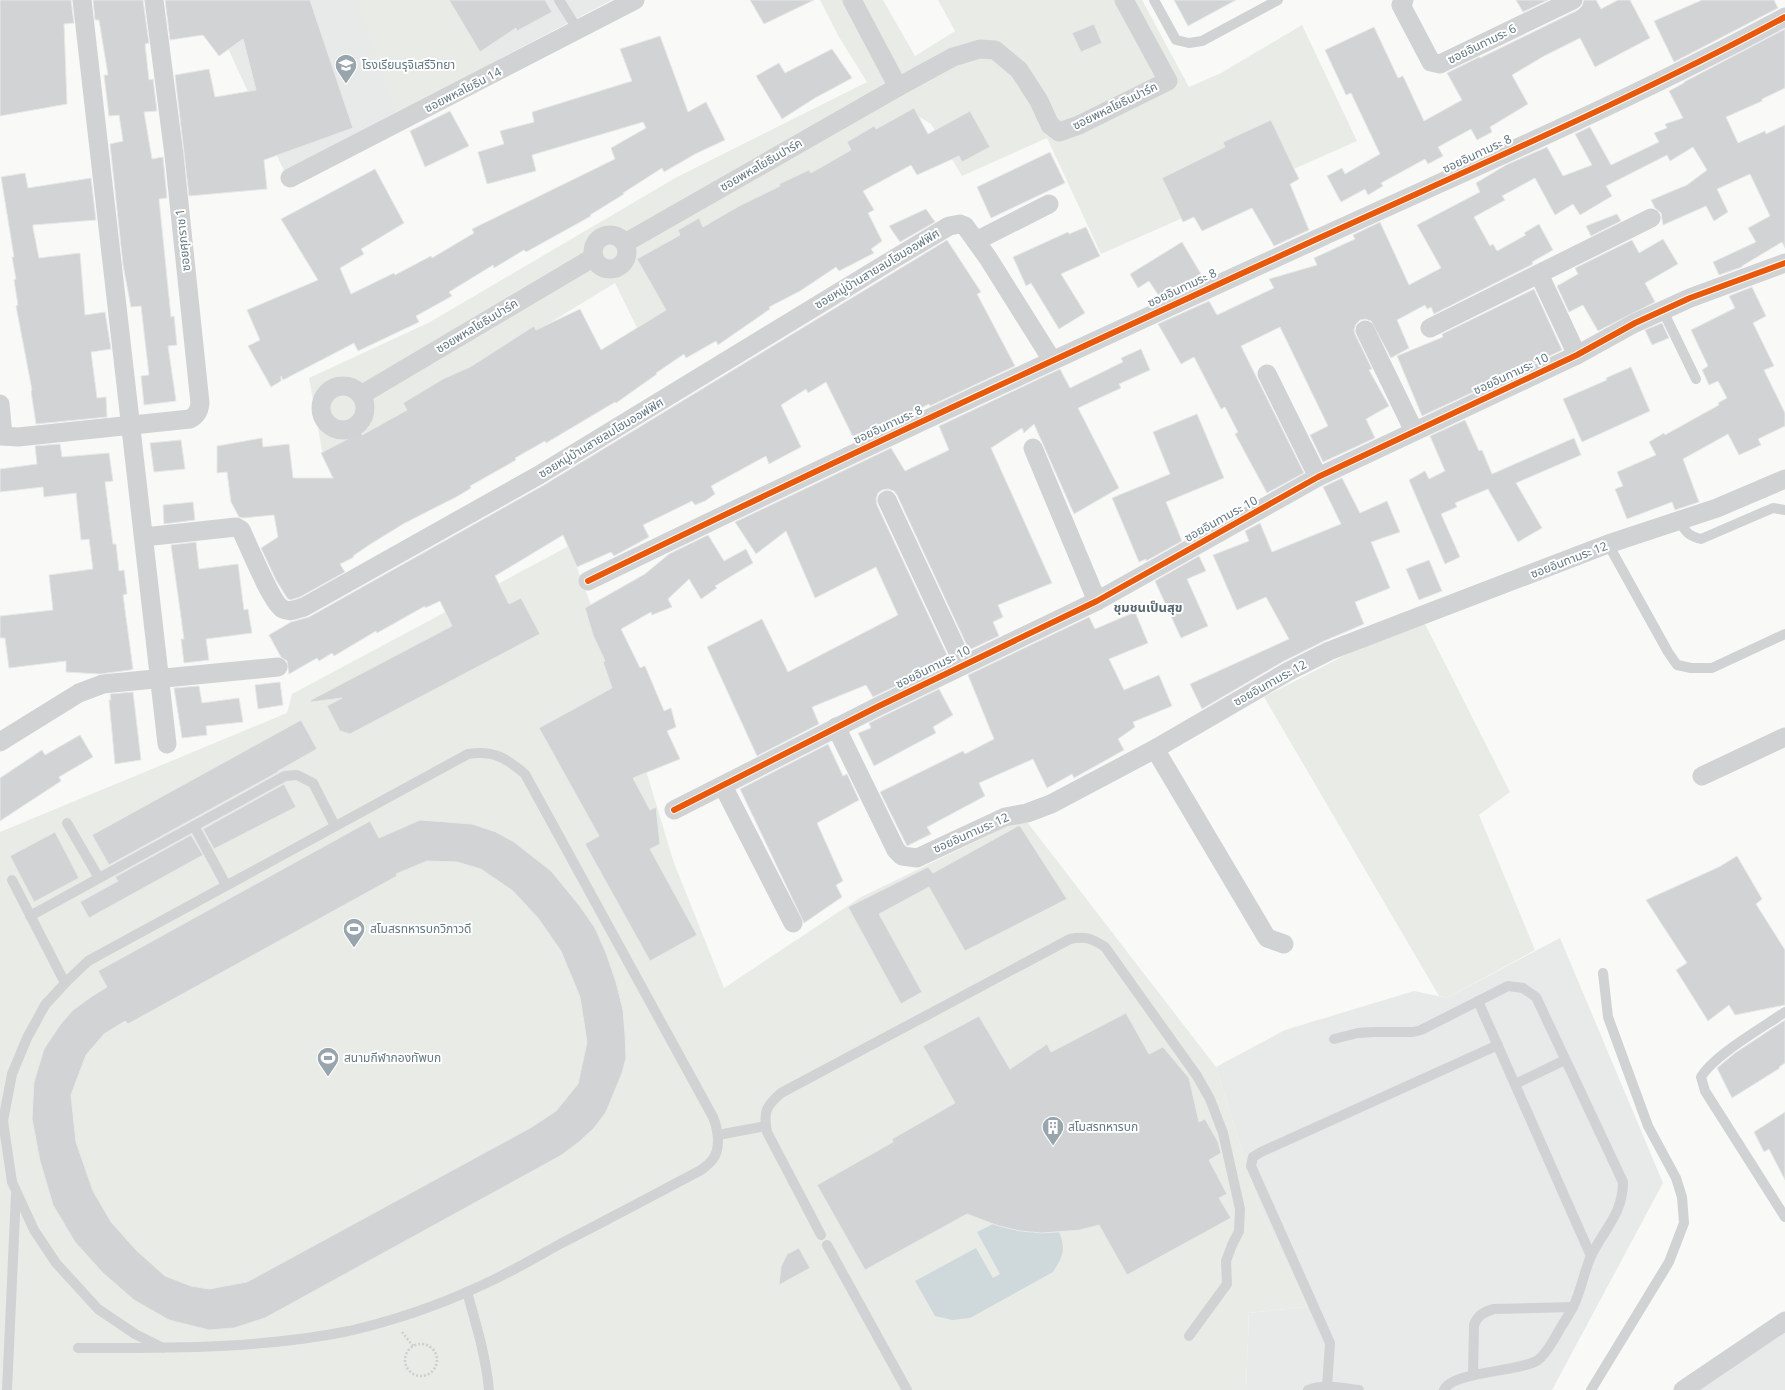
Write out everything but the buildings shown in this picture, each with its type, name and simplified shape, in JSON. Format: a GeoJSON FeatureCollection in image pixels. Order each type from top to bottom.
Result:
{"type":"FeatureCollection","features":[{"type":"Feature","properties":{"kind":"street"},"geometry":{"type":"LineString","coordinates":[[82,0],[132,426],[167,744]]}},
{"type":"Feature","properties":{"kind":"street","name":"ซอยศุภราช 1"},"geometry":{"type":"LineString","coordinates":[[2,435],[18,437],[190,419],[196,416],[199,410],[200,403],[174,155],[154,0]]}},
{"type":"Feature","properties":{"kind":"street","name":"ซอยพหลโยธิน 14"},"geometry":{"type":"LineString","coordinates":[[290,178],[635,0]]}},
{"type":"Feature","properties":{"kind":"street"},"geometry":{"type":"LineString","coordinates":[[852,0],[898,87]]}},
{"type":"Feature","properties":{"kind":"street","name":"ซอยพหลโยธินปาร์ค"},"geometry":{"type":"LineString","coordinates":[[624,243],[953,57],[980,49],[995,50],[1019,70],[1040,101],[1050,125],[1059,132],[1079,125],[1168,81],[1124,0]]}},
{"type":"Feature","properties":{"kind":"street","name":"ซอยอินทามระ 6"},"geometry":{"type":"LineString","coordinates":[[1404,0],[1401,5],[1431,62],[1440,64],[1573,0]]}},
{"type":"Feature","properties":{"kind":"street","name":"ซอยอินทามระ 8"},"geometry":{"type":"LineString","coordinates":[[588,581],[1052,360],[1476,167],[1684,70],[1785,17]]}},
{"type":"Feature","properties":{"kind":"street"},"geometry":{"type":"LineString","coordinates":[[976,242],[1049,204]]}},
{"type":"Feature","properties":{"kind":"street"},"geometry":{"type":"LineString","coordinates":[[1430,328],[1651,218]]}},
{"type":"Feature","properties":{"kind":"street","name":"ซอยหมู่บ้านสายลมโฮมออฟฟิศ"},"geometry":{"type":"LineString","coordinates":[[144,538],[236,528],[241,530],[264,579],[282,609],[291,611],[304,607],[539,475],[734,355],[949,226],[960,224],[965,226],[988,258],[1052,360]]}},
{"type":"Feature","properties":{"kind":"street"},"geometry":{"type":"LineString","coordinates":[[611,235],[616,236],[624,243],[626,249],[625,260],[617,267],[611,269],[600,266],[594,257],[593,246],[600,237],[611,235]]}},
{"type":"Feature","properties":{"kind":"street","name":"ซอยพหลโยธินปาร์ค"},"geometry":{"type":"LineString","coordinates":[[360,395],[594,257]]}},
{"type":"Feature","properties":{"kind":"street","name":"ซอยอินทามระ 10"},"geometry":{"type":"LineString","coordinates":[[674,810],[836,727],[1097,601],[1318,477],[1577,355],[1634,323],[1690,298],[1785,263]]}},
{"type":"Feature","properties":{"kind":"street"},"geometry":{"type":"LineString","coordinates":[[1539,274],[1577,355]]}},
{"type":"Feature","properties":{"kind":"street"},"geometry":{"type":"LineString","coordinates":[[1365,330],[1414,431]]}},
{"type":"Feature","properties":{"kind":"street"},"geometry":{"type":"LineString","coordinates":[[1267,374],[1318,477]]}},
{"type":"Feature","properties":{"kind":"street"},"geometry":{"type":"LineString","coordinates":[[0,404],[2,435]]}},
{"type":"Feature","properties":{"kind":"street"},"geometry":{"type":"LineString","coordinates":[[1033,448],[1097,601]]}},
{"type":"Feature","properties":{"kind":"street","name":"ซอยอินทามระ 12"},"geometry":{"type":"LineString","coordinates":[[836,727],[896,850],[902,856],[917,858],[1005,817],[1039,809],[1155,749],[1289,671],[1329,651],[1608,544],[1717,508],[1785,479]]}},
{"type":"Feature","properties":{"kind":"street"},"geometry":{"type":"LineString","coordinates":[[887,500],[964,665]]}},
{"type":"Feature","properties":{"kind":"street"},"geometry":{"type":"LineString","coordinates":[[0,742],[79,693],[103,684],[278,667]]}},
{"type":"Feature","properties":{"kind":"street"},"geometry":{"type":"LineString","coordinates":[[1702,776],[1785,737]]}},
{"type":"Feature","properties":{"kind":"street"},"geometry":{"type":"LineString","coordinates":[[1155,749],[1267,938],[1284,944]]}},
{"type":"Feature","properties":{"kind":"street"},"geometry":{"type":"LineString","coordinates":[[723,786],[793,923]]}},
{"type":"Feature","properties":{"kind":"street"},"geometry":{"type":"LineString","coordinates":[[1683,1390],[1785,1321]]}},
{"type":"Feature","properties":{"kind":"lane"},"geometry":{"type":"LineString","coordinates":[[559,0],[578,30]]}},
{"type":"Feature","properties":{"kind":"lane"},"geometry":{"type":"LineString","coordinates":[[1154,0],[1176,40],[1190,43],[1202,41],[1278,0]]}},
{"type":"Feature","properties":{"kind":"lane"},"geometry":{"type":"LineString","coordinates":[[1663,311],[1696,379]]}},
{"type":"Feature","properties":{"kind":"lane"},"geometry":{"type":"LineString","coordinates":[[1680,521],[1686,532],[1692,537],[1701,539],[1774,508],[1785,510]]}},
{"type":"Feature","properties":{"kind":"lane"},"geometry":{"type":"LineString","coordinates":[[1608,544],[1668,652],[1677,665],[1691,668],[1712,668],[1785,634]]}},
{"type":"Feature","properties":{"kind":"lane"},"geometry":{"type":"LineString","coordinates":[[78,1348],[163,1348],[210,1348],[306,1338],[349,1330],[436,1305],[467,1292],[701,1170],[713,1159],[718,1143],[717,1126],[714,1117],[525,774],[509,760],[495,754],[479,752],[468,754],[88,961],[65,983],[46,1005],[27,1038],[12,1074],[3,1103],[5,1167],[34,1230],[56,1263],[98,1309],[135,1334],[163,1348]]}},
{"type":"Feature","properties":{"kind":"lane"},"geometry":{"type":"LineString","coordinates":[[30,916],[285,776],[297,775],[313,784],[335,826]]}},
{"type":"Feature","properties":{"kind":"lane"},"geometry":{"type":"LineString","coordinates":[[68,823],[99,878]]}},
{"type":"Feature","properties":{"kind":"lane"},"geometry":{"type":"LineString","coordinates":[[194,826],[226,885]]}},
{"type":"Feature","properties":{"kind":"lane"},"geometry":{"type":"LineString","coordinates":[[12,880],[65,983]]}},
{"type":"Feature","properties":{"kind":"lane"},"geometry":{"type":"LineString","coordinates":[[821,1235],[767,1132],[766,1112],[771,1102],[781,1093],[1070,939],[1083,936],[1093,939],[1105,947],[1198,1076],[1210,1099],[1223,1133],[1240,1209],[1240,1231],[1232,1245],[1226,1261],[1228,1284],[1189,1336]]}},
{"type":"Feature","properties":{"kind":"lane"},"geometry":{"type":"LineString","coordinates":[[1591,1390],[1669,1262],[1684,1223],[1682,1197],[1676,1178],[1648,1126],[1608,1017],[1603,973]]}},
{"type":"Feature","properties":{"kind":"lane"},"geometry":{"type":"LineString","coordinates":[[1334,1039],[1353,1034],[1373,1032],[1413,1032],[1421,1030],[1508,986],[1522,988],[1536,997],[1623,1182],[1623,1196],[1617,1215],[1592,1256],[1573,1307],[1546,1352],[1537,1360],[1525,1365],[1473,1375],[1448,1385],[1444,1390]]}},
{"type":"Feature","properties":{"kind":"lane"},"geometry":{"type":"LineString","coordinates":[[1478,1001],[1592,1256]]}},
{"type":"Feature","properties":{"kind":"lane"},"geometry":{"type":"LineString","coordinates":[[1785,1012],[1706,1067],[1701,1077],[1704,1091],[1785,1217]]}},
{"type":"Feature","properties":{"kind":"lane"},"geometry":{"type":"LineString","coordinates":[[1327,1387],[1330,1343],[1251,1166],[1253,1157],[1261,1152],[1498,1045]]}},
{"type":"Feature","properties":{"kind":"lane"},"geometry":{"type":"LineString","coordinates":[[1515,1084],[1565,1060]]}},
{"type":"Feature","properties":{"kind":"lane"},"geometry":{"type":"LineString","coordinates":[[718,1135],[766,1126]]}},
{"type":"Feature","properties":{"kind":"lane"},"geometry":{"type":"LineString","coordinates":[[8,1390],[16,1192]]}},
{"type":"Feature","properties":{"kind":"lane"},"geometry":{"type":"LineString","coordinates":[[827,1245],[907,1390]]}},
{"type":"Feature","properties":{"kind":"lane"},"geometry":{"type":"LineString","coordinates":[[467,1292],[488,1374],[489,1390]]}},
{"type":"Feature","properties":{"kind":"lane"},"geometry":{"type":"LineString","coordinates":[[1473,1375],[1474,1325],[1476,1320],[1484,1312],[1494,1309],[1573,1307]]}},
{"type":"Feature","properties":{"kind":"lane"},"geometry":{"type":"LineString","coordinates":[[1308,1390],[1317,1387],[1359,1390]]}},
{"type":"Feature","properties":{"kind":"path"},"geometry":{"type":"LineString","coordinates":[[418,1344],[423,1344],[432,1349],[436,1359],[434,1369],[426,1376],[415,1375],[410,1372],[405,1363],[406,1353],[413,1346],[418,1344]]}},
{"type":"Feature","properties":{"kind":"shaded area","name":"โรงเรียนรุจิเสรีวิทยา"},"geometry":{"type":"Polygon","coordinates":[[[206,0],[612,0],[284,171],[206,0]]]}},
{"type":"Feature","properties":{"kind":"shaded area"},"geometry":{"type":"Polygon","coordinates":[[[357,0],[460,0],[501,63],[396,116],[357,0]]]}},
{"type":"Feature","properties":{"kind":"shaded area"},"geometry":{"type":"Polygon","coordinates":[[[820,0],[883,0],[915,56],[955,31],[938,0],[1142,0],[1189,87],[1221,73],[1302,25],[1357,141],[1101,254],[1047,138],[962,176],[931,124],[916,115],[672,311],[639,332],[615,283],[402,413],[323,456],[309,378],[430,322],[677,177],[867,82],[839,37],[820,0]]]}},
{"type":"Feature","properties":{"kind":"shaded area","name":"สโมสรทหารบกวิภาวดี"},"geometry":{"type":"Polygon","coordinates":[[[569,546],[618,678],[674,863],[724,988],[861,897],[1024,818],[1216,1067],[1260,1208],[1307,1307],[1249,1313],[1246,1390],[0,1390],[0,832],[287,713],[292,694],[569,546]]]}},
{"type":"Feature","properties":{"kind":"shaded area"},"geometry":{"type":"Polygon","coordinates":[[[1425,624],[1510,792],[1479,815],[1535,950],[1447,998],[1439,996],[1264,697],[1353,651],[1425,624]]]}},
{"type":"Feature","properties":{"kind":"shaded area"},"geometry":{"type":"Polygon","coordinates":[[[1560,938],[1663,1183],[1552,1390],[1246,1390],[1249,1313],[1307,1307],[1260,1208],[1216,1067],[1285,1030],[1414,991],[1447,998],[1560,938]]]}},
{"type":"Feature","properties":{"kind":"shaded area"},"geometry":{"type":"Polygon","coordinates":[[[993,1224],[1042,1233],[1059,1232],[1063,1248],[1061,1257],[1053,1272],[970,1318],[952,1320],[935,1316],[915,1281],[976,1248],[993,1278],[1000,1274],[977,1232],[993,1224]]]}},
{"type":"Feature","properties":{"kind":"shaded area"},"geometry":{"type":"Polygon","coordinates":[[[1785,1315],[1785,1390],[1673,1390],[1785,1315]]]}},
{"type":"Feature","properties":{"kind":"cycle path"},"geometry":{"type":"LineString","coordinates":[[588,581],[951,408],[1612,104],[1785,17]]}},
{"type":"Feature","properties":{"kind":"cycle path"},"geometry":{"type":"LineString","coordinates":[[674,810],[877,707],[1097,601],[1318,477],[1577,355],[1635,323],[1690,298],[1785,263]]}},
{"type":"Feature","properties":{"kind":"place","name":"โรงเรียนรุจิเสรีวิทยา"},"geometry":{"type":"Point","coordinates":[346,84]}},
{"type":"Feature","properties":{"kind":"place","name":"สโมสรทหารบกวิภาวดี"},"geometry":{"type":"Point","coordinates":[354,948]}},
{"type":"Feature","properties":{"kind":"place","name":"สนามกีฬากองทัพบก"},"geometry":{"type":"Point","coordinates":[328,1078]}},
{"type":"Feature","properties":{"kind":"place","name":"สโมสรทหารบก"},"geometry":{"type":"Point","coordinates":[1053,1146]}},
{"type":"Feature","properties":{"kind":"district","name":"ชุมชนเป็นสุข"},"geometry":{"type":"Point","coordinates":[1148,607]}}]}
